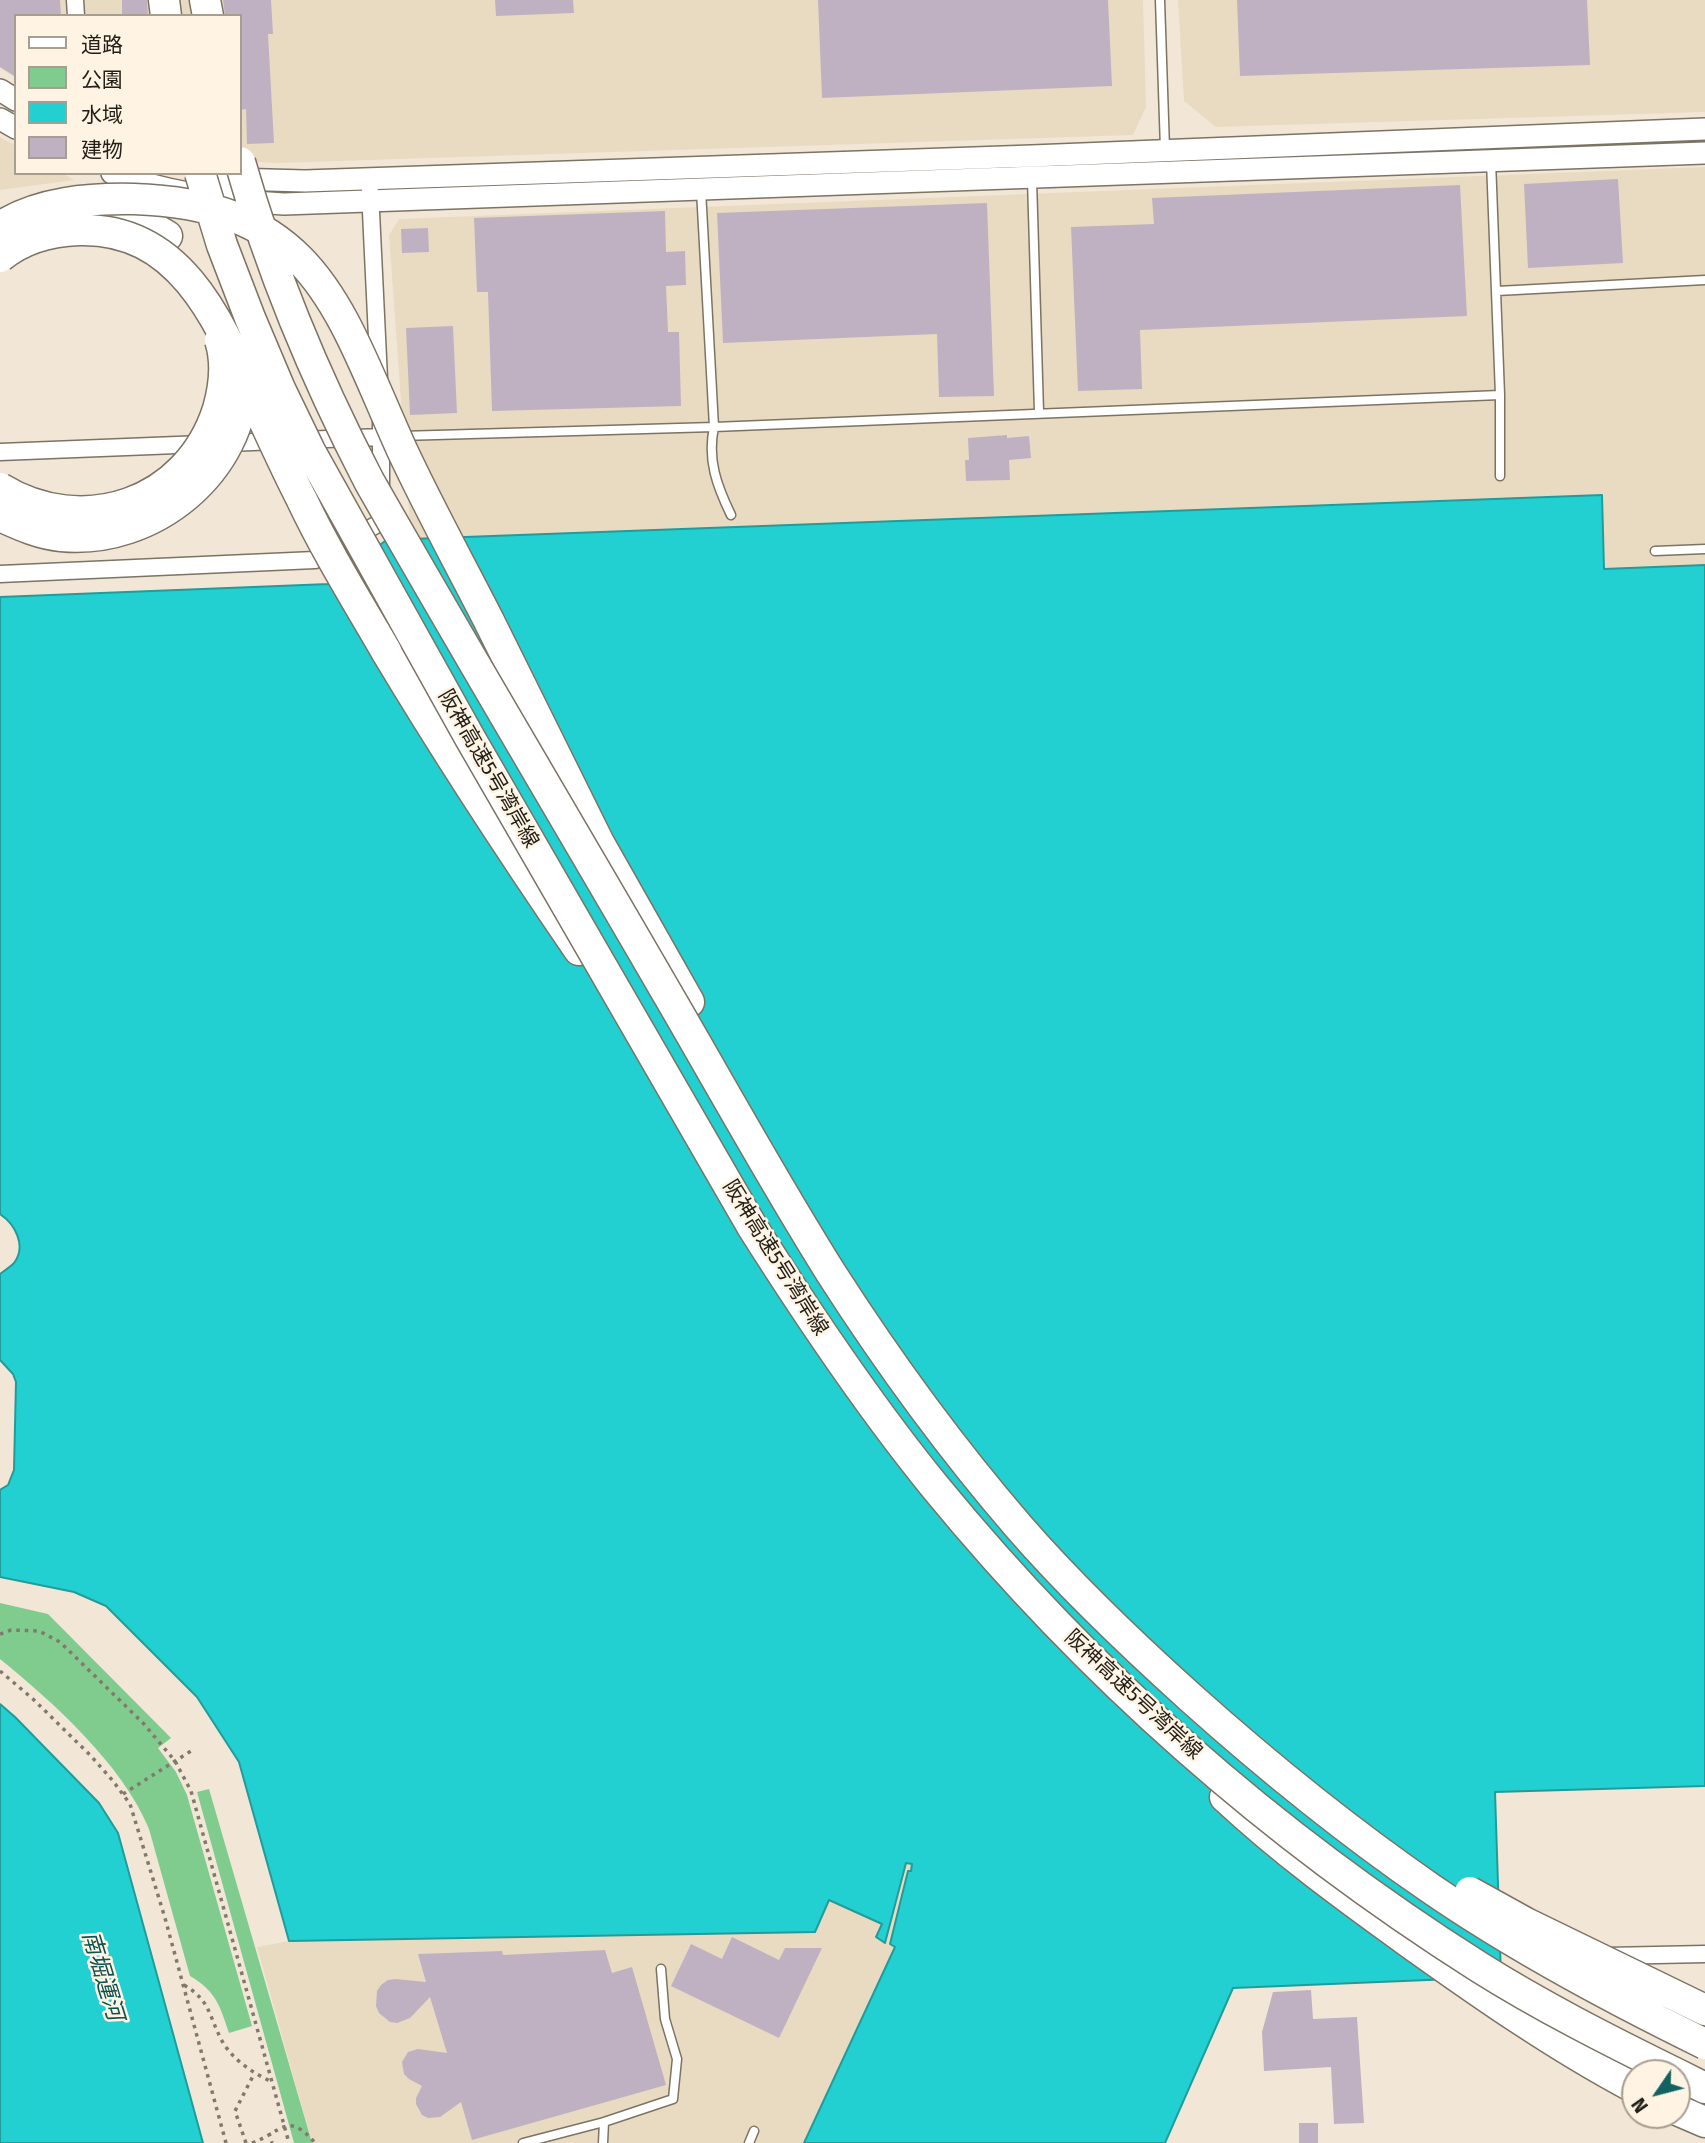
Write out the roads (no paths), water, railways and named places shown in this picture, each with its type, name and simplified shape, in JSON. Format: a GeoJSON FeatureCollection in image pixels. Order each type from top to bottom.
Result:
{"type":"FeatureCollection","features":[{"type":"Feature","properties":{"kind":"highway","name":"阪神高速5号湾岸線"},"geometry":{"type":"LineString","coordinates":[[242,169],[253,208],[303,344],[333,412],[369,481],[790,1206],[829,1270],[918,1400],[967,1465],[1081,1594],[1150,1661],[1290,1783],[1360,1839],[1509,1939],[1589,1985],[1705,2044]]}},
{"type":"Feature","properties":{"kind":"highway","name":"阪神高速5号湾岸線"},"geometry":{"type":"LineString","coordinates":[[200,175],[222,245],[250,318],[310,451],[470,738],[724,1180],[782,1274],[887,1426],[985,1545],[1043,1609],[1140,1707],[1265,1815],[1335,1869],[1481,1968],[1648,2059]]}},
{"type":"Feature","properties":{"kind":"highway"},"geometry":{"type":"LineString","coordinates":[[0,227],[26,213],[68,203],[128,199],[176,202],[199,206],[248,223],[273,236],[313,272],[330,295],[347,326],[403,451],[599,843],[734,1082],[790,1206]]}},
{"type":"Feature","properties":{"kind":"highway"},"geometry":{"type":"LineString","coordinates":[[0,212],[43,205],[110,210],[129,216],[164,247],[201,268],[216,287],[237,328],[242,349],[244,392],[231,439],[218,461],[203,481],[186,496],[148,521],[106,535],[61,536],[41,532],[0,516]]}},
{"type":"Feature","properties":{"kind":"highway"},"geometry":{"type":"LineString","coordinates":[[0,257],[35,236],[52,232],[110,232],[146,245],[163,256],[197,289],[226,336],[305,507],[445,750],[509,849],[663,1072]]}},
{"type":"Feature","properties":{"kind":"highway"},"geometry":{"type":"LineString","coordinates":[[0,248],[52,234],[91,232],[109,234],[144,247],[164,247]]}},
{"type":"Feature","properties":{"kind":"highway"},"geometry":{"type":"LineString","coordinates":[[0,488],[45,508],[82,513],[100,511],[129,503],[156,490],[197,453],[211,429],[220,402],[224,364],[222,345],[207,309],[164,247]]}},
{"type":"Feature","properties":{"kind":"highway"},"geometry":{"type":"LineString","coordinates":[[1140,1707],[1189,1763],[1256,1825],[1325,1882],[1533,2029],[1621,2080]]}},
{"type":"Feature","properties":{"kind":"highway"},"geometry":{"type":"LineString","coordinates":[[1290,1783],[1438,1874],[1526,1923],[1705,2010]]}},
{"type":"Feature","properties":{"kind":"street"},"geometry":{"type":"LineString","coordinates":[[210,175],[269,181],[369,178],[1032,156],[1705,129]]}},
{"type":"Feature","properties":{"kind":"street"},"geometry":{"type":"LineString","coordinates":[[118,175],[187,194],[236,202],[284,204],[1705,153]]}},
{"type":"Feature","properties":{"kind":"street"},"geometry":{"type":"LineString","coordinates":[[0,574],[315,560],[381,522],[382,437],[369,178]]}},
{"type":"Feature","properties":{"kind":"street"},"geometry":{"type":"LineString","coordinates":[[0,452],[382,437]]}},
{"type":"Feature","properties":{"kind":"street"},"geometry":{"type":"LineString","coordinates":[[1524,1958],[1705,1954]]}},
{"type":"Feature","properties":{"kind":"lane"},"geometry":{"type":"LineString","coordinates":[[1160,0],[1165,149]]}},
{"type":"Feature","properties":{"kind":"lane"},"geometry":{"type":"LineString","coordinates":[[1490,138],[1497,291],[1500,476]]}},
{"type":"Feature","properties":{"kind":"lane"},"geometry":{"type":"LineString","coordinates":[[1032,156],[1038,412]]}},
{"type":"Feature","properties":{"kind":"lane"},"geometry":{"type":"LineString","coordinates":[[699,167],[714,426],[711,441],[716,483],[731,516]]}},
{"type":"Feature","properties":{"kind":"lane"},"geometry":{"type":"LineString","coordinates":[[1497,291],[1705,280]]}},
{"type":"Feature","properties":{"kind":"lane"},"geometry":{"type":"LineString","coordinates":[[382,437],[1500,395]]}},
{"type":"Feature","properties":{"kind":"lane"},"geometry":{"type":"LineString","coordinates":[[1656,551],[1705,549]]}},
{"type":"Feature","properties":{"kind":"lane"},"geometry":{"type":"LineString","coordinates":[[523,2143],[604,2122],[673,2099],[677,2059],[664,2019],[661,1969]]}},
{"type":"Feature","properties":{"kind":"lane"},"geometry":{"type":"LineString","coordinates":[[603,2143],[604,2122]]}},
{"type":"Feature","properties":{"kind":"lane"},"geometry":{"type":"LineString","coordinates":[[749,2143],[754,2131]]}},
{"type":"Feature","properties":{"kind":"water"},"geometry":{"type":"Polygon","coordinates":[[[1602,495],[1604,569],[1705,565],[1705,1786],[1495,1792],[1501,1977],[1233,1988],[1165,2143],[804,2143],[895,1947],[890,1944],[912,1864],[906,1863],[885,1943],[876,1937],[882,1924],[829,1900],[815,1932],[289,1941],[239,1762],[197,1697],[106,1606],[74,1592],[0,1577],[0,1490],[8,1485],[14,1470],[16,1382],[13,1374],[0,1360],[0,1274],[14,1263],[18,1256],[19,1243],[14,1229],[0,1214],[0,597],[329,584],[385,541],[396,538],[1602,495]]]}},
{"type":"Feature","properties":{"kind":"water","name":"南堀運河"},"geometry":{"type":"Polygon","coordinates":[[[0,1704],[99,1803],[118,1833],[203,2143],[0,2143],[0,1704]]]}}]}
